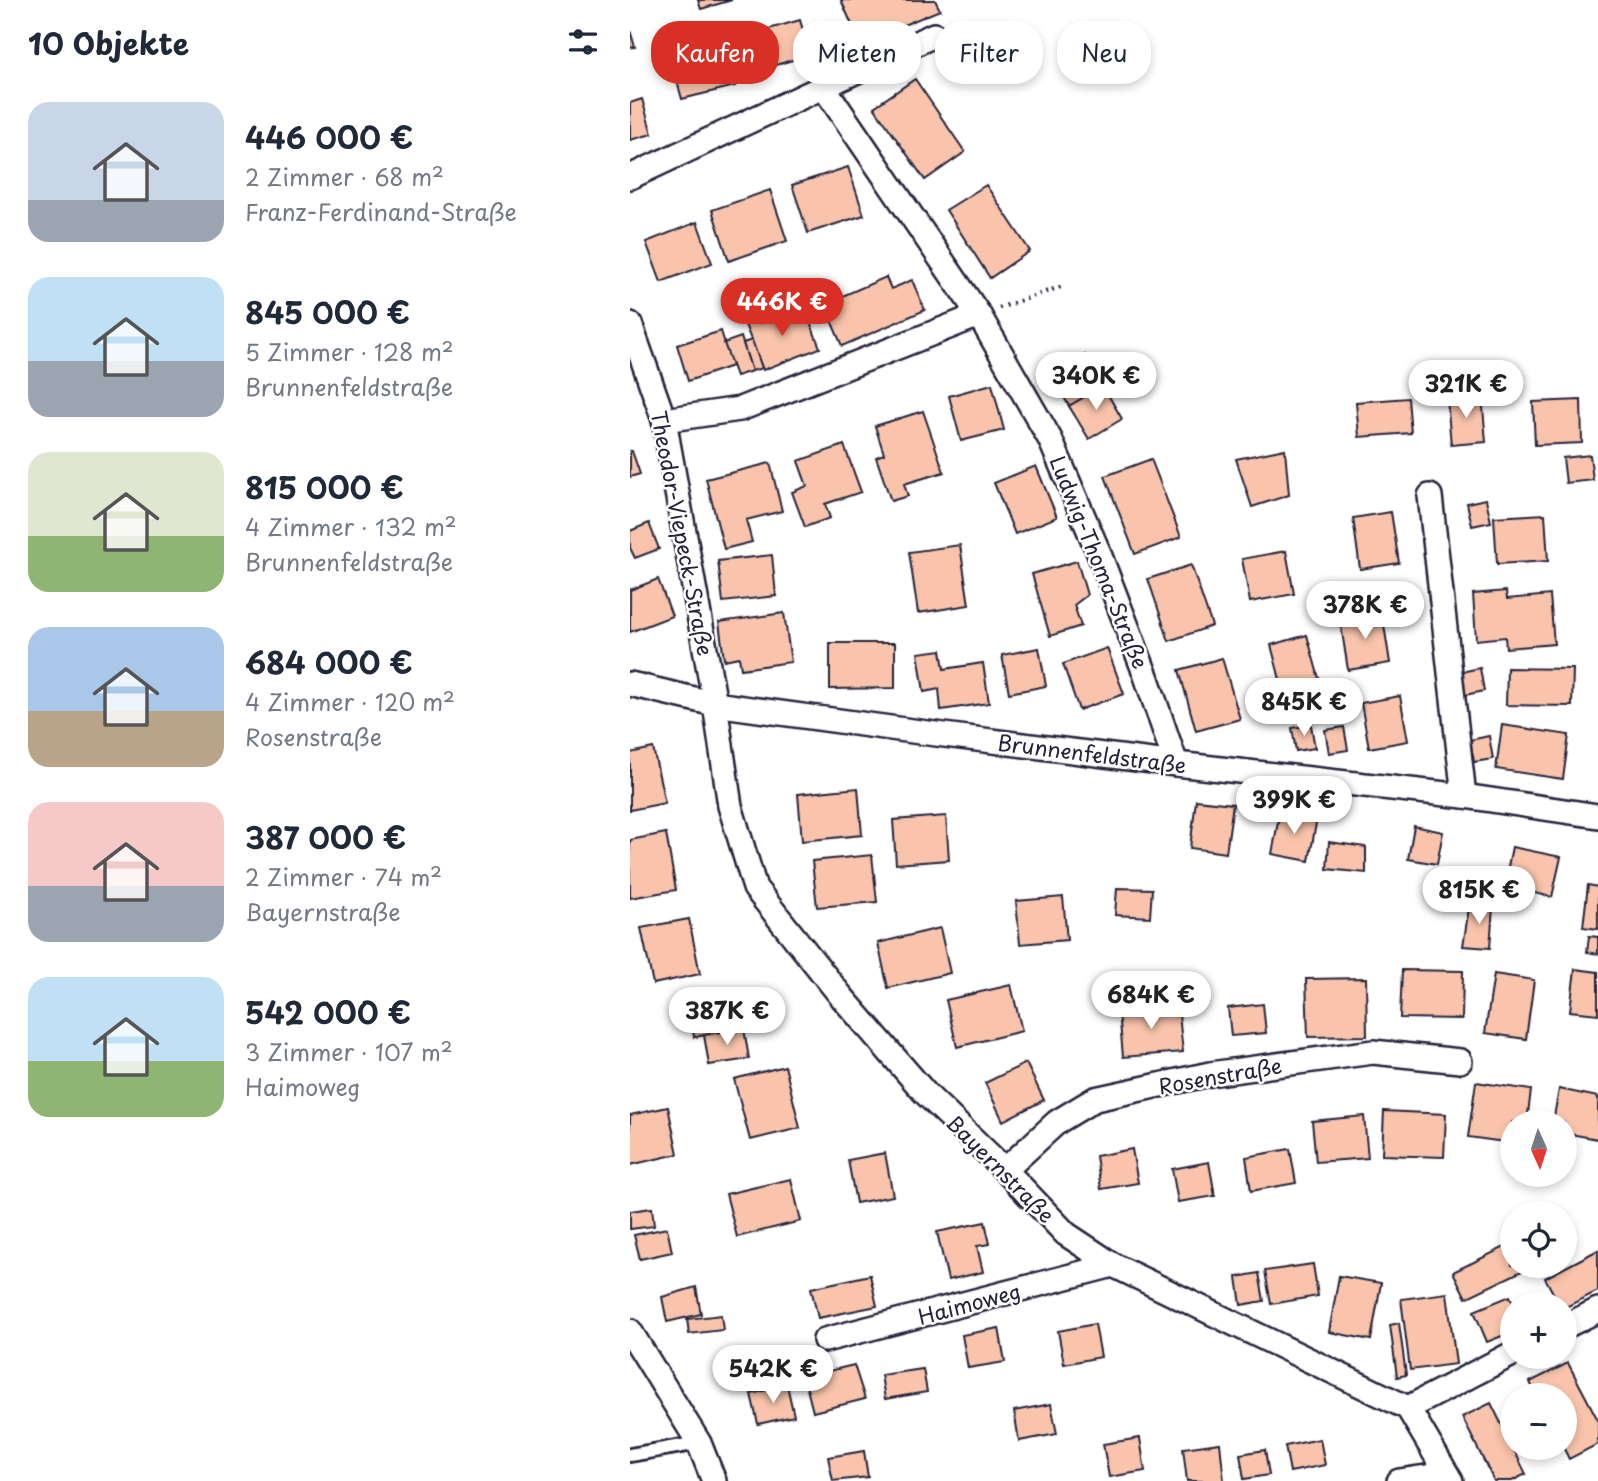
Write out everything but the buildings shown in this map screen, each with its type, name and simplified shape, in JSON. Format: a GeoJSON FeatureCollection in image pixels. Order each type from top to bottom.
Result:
{"type":"FeatureCollection","features":[{"type":"Feature","properties":{"kind":"street"},"geometry":{"type":"LineString","coordinates":[[630,177],[934,35]]}},
{"type":"Feature","properties":{"kind":"street","name":"Ludwig-Thoma-Straße"},"geometry":{"type":"LineString","coordinates":[[823,86],[979,315],[1050,439],[1108,576],[1176,764]]}},
{"type":"Feature","properties":{"kind":"street"},"geometry":{"type":"LineString","coordinates":[[664,420],[740,410],[979,315]]}},
{"type":"Feature","properties":{"kind":"street","name":"Theodor-Viepeck-Straße"},"geometry":{"type":"LineString","coordinates":[[630,324],[664,420],[715,704]]}},
{"type":"Feature","properties":{"kind":"street"},"geometry":{"type":"LineString","coordinates":[[1430,496],[1464,796]]}},
{"type":"Feature","properties":{"kind":"street","name":"Brunnenfeldstraße"},"geometry":{"type":"LineString","coordinates":[[630,684],[715,704],[920,732],[1464,796],[1598,816]]}},
{"type":"Feature","properties":{"kind":"street","name":"Bayernstraße"},"geometry":{"type":"LineString","coordinates":[[715,704],[730,806],[755,888],[841,996],[926,1094],[1066,1234],[1113,1265],[1408,1408]]}},
{"type":"Feature","properties":{"kind":"street","name":"Rosenstraße"},"geometry":{"type":"LineString","coordinates":[[1004,1170],[1058,1122],[1095,1099],[1210,1074],[1373,1052],[1460,1061]]}},
{"type":"Feature","properties":{"kind":"street","name":"Haimoweg"},"geometry":{"type":"LineString","coordinates":[[825,1340],[1113,1265]]}},
{"type":"Feature","properties":{"kind":"street"},"geometry":{"type":"LineString","coordinates":[[1577,1320],[1598,1310]]}},
{"type":"Feature","properties":{"kind":"street"},"geometry":{"type":"LineString","coordinates":[[630,1331],[699,1443],[715,1481]]}},
{"type":"Feature","properties":{"kind":"street"},"geometry":{"type":"LineString","coordinates":[[1399,1481],[1448,1477],[1408,1408],[1500,1360]]}},
{"type":"Feature","properties":{"kind":"lane"},"geometry":{"type":"LineString","coordinates":[[630,1455],[699,1443]]}},
{"type":"Feature","properties":{"kind":"path"},"geometry":{"type":"LineString","coordinates":[[1007,305],[1063,285]]}}]}
